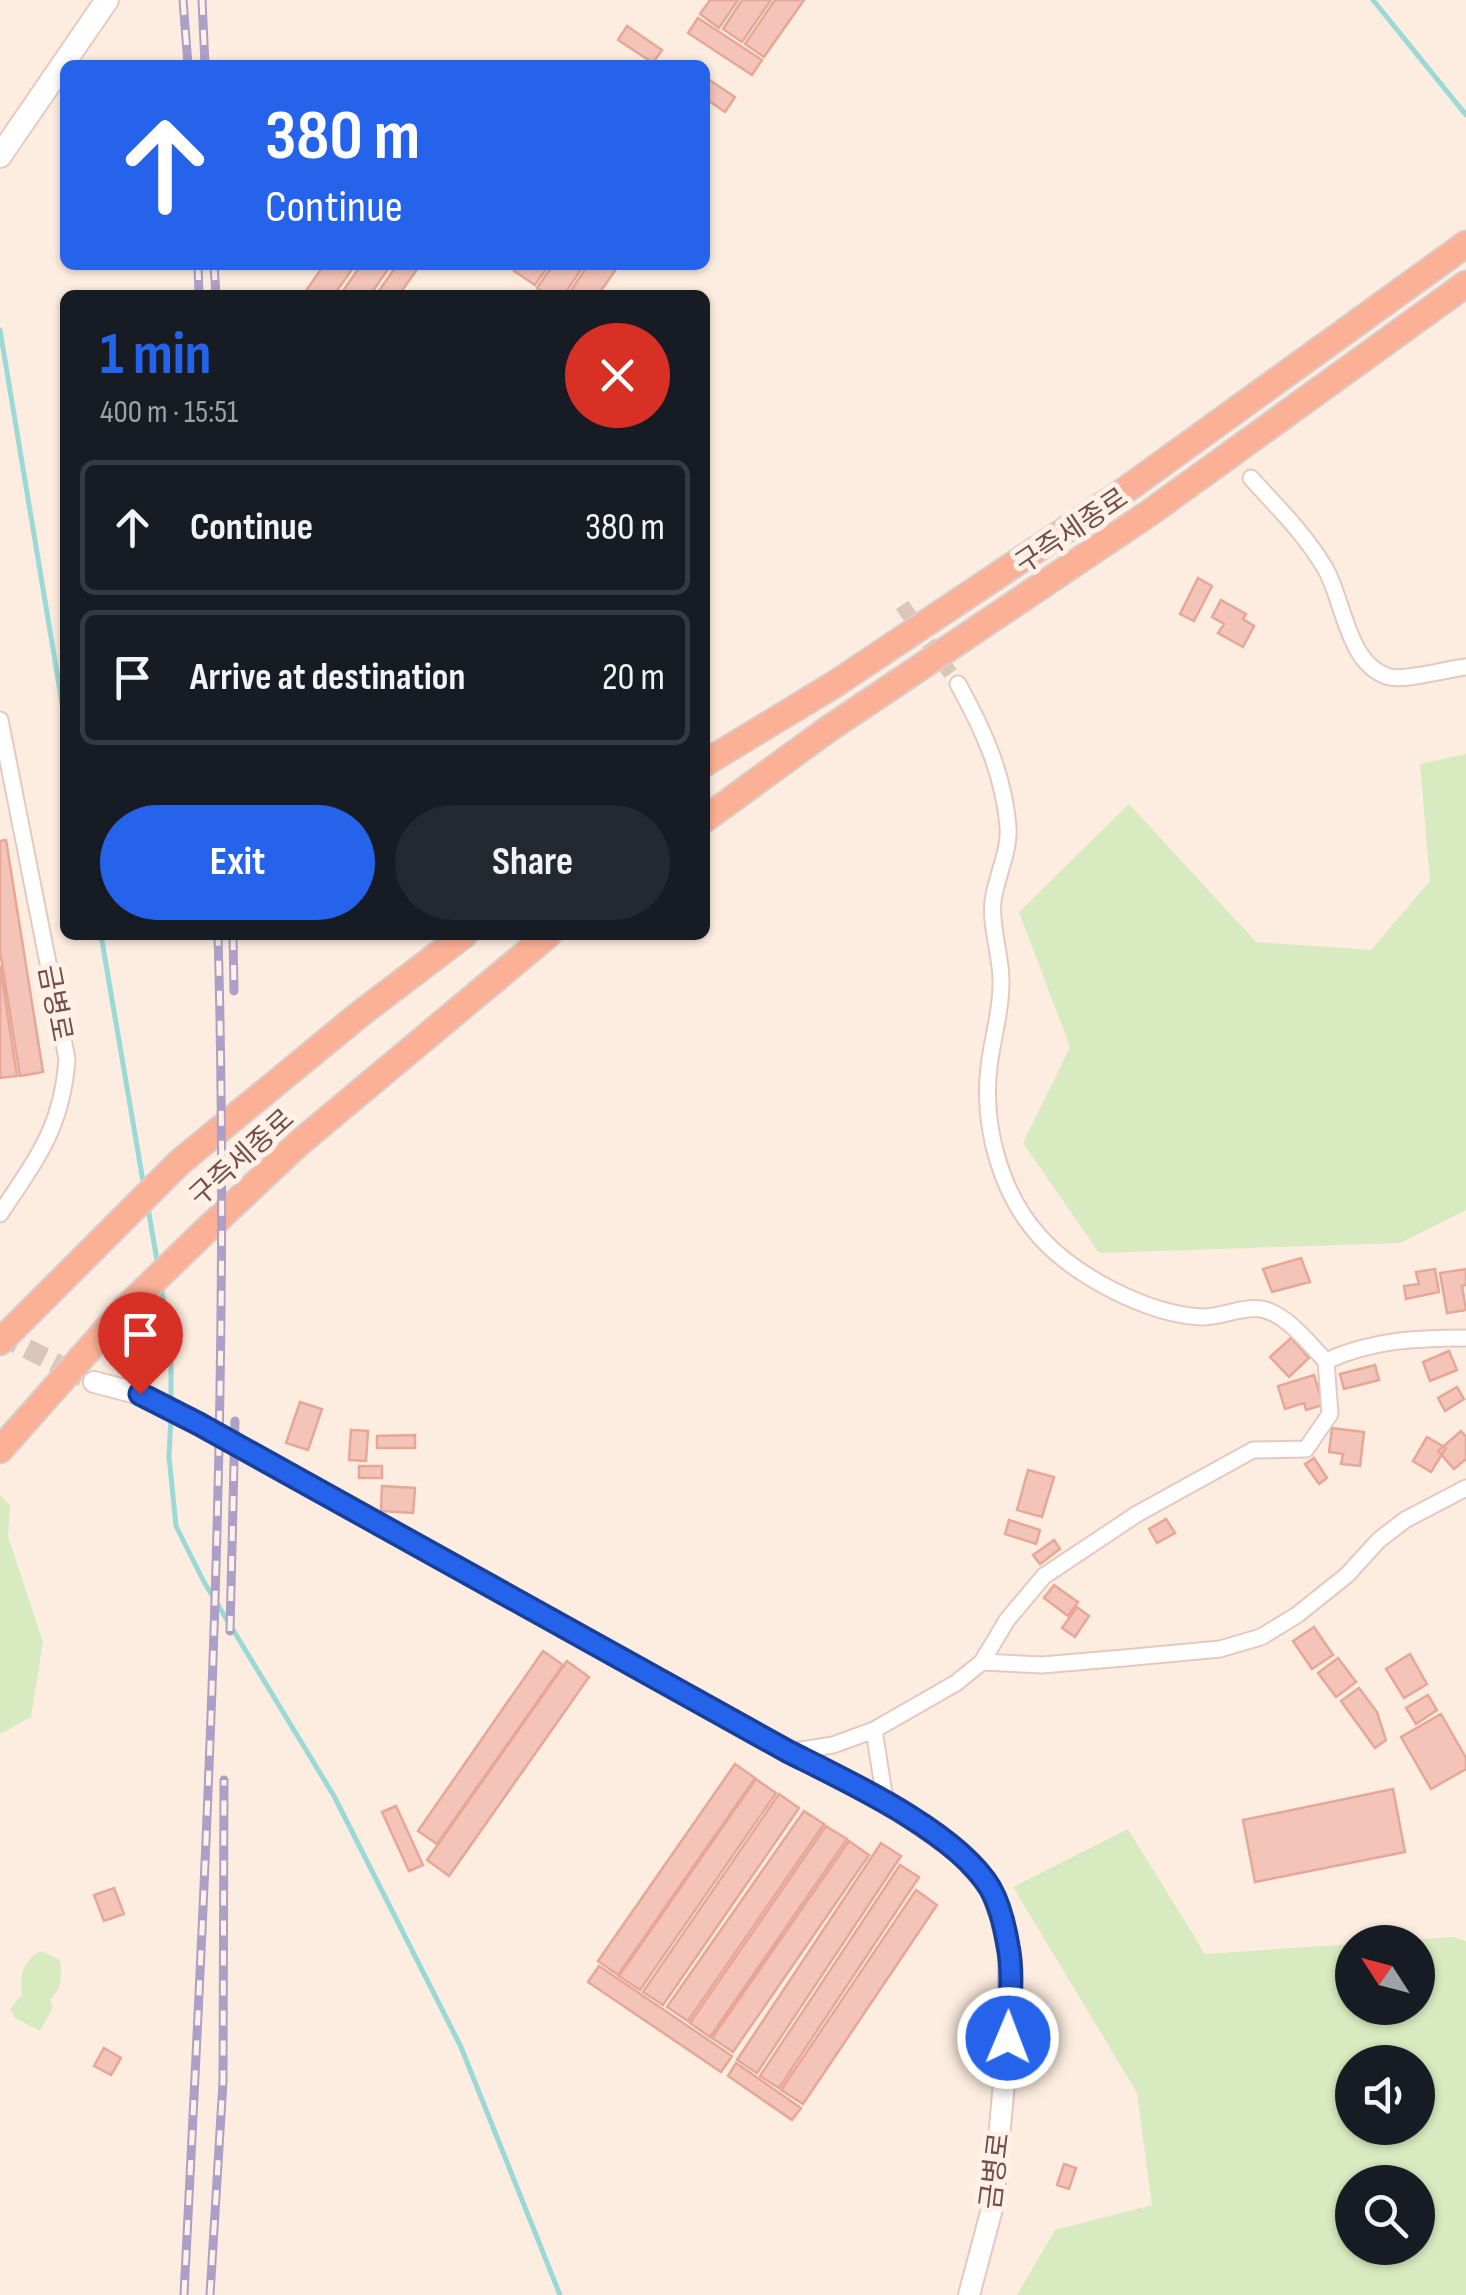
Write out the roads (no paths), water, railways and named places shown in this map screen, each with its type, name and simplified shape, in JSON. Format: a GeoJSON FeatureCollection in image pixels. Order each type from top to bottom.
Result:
{"type":"FeatureCollection","features":[{"type":"Feature","properties":{"kind":"highway","name":"구즉세종로"},"geometry":{"type":"LineString","coordinates":[[710,760],[835,684],[1128,489],[1466,244]]}},
{"type":"Feature","properties":{"kind":"highway","name":"구즉세종로"},"geometry":{"type":"LineString","coordinates":[[710,816],[827,730],[1148,514],[1466,284]]}},
{"type":"Feature","properties":{"kind":"highway","name":"구즉세종로"},"geometry":{"type":"LineString","coordinates":[[0,1342],[180,1162],[360,1014],[457,940]]}},
{"type":"Feature","properties":{"kind":"highway","name":"구즉세종로"},"geometry":{"type":"LineString","coordinates":[[0,1450],[122,1312],[198,1238],[298,1144],[542,940]]}},
{"type":"Feature","properties":{"kind":"main road"},"geometry":{"type":"LineString","coordinates":[[66,60],[107,0]]}},
{"type":"Feature","properties":{"kind":"main road"},"geometry":{"type":"LineString","coordinates":[[0,156],[60,69]]}},
{"type":"Feature","properties":{"kind":"street"},"geometry":{"type":"LineString","coordinates":[[1251,478],[1326,569],[1356,649],[1372,667],[1391,678],[1466,667]]}},
{"type":"Feature","properties":{"kind":"street"},"geometry":{"type":"LineString","coordinates":[[789,1752],[834,1745],[874,1730],[956,1683],[982,1662],[1007,1620],[1044,1576],[1087,1544],[1253,1450],[1306,1449],[1330,1414],[1326,1360],[1278,1317],[1261,1309],[1202,1317],[1158,1308],[1070,1266],[1038,1235],[1004,1179],[987,1100],[989,1064],[1000,1021],[1002,980],[992,904],[1008,832],[1002,790],[983,729],[958,684]]}},
{"type":"Feature","properties":{"kind":"street","name":"금병로"},"geometry":{"type":"LineString","coordinates":[[0,720],[67,1059],[64,1098],[43,1150],[0,1214]]}},
{"type":"Feature","properties":{"kind":"street"},"geometry":{"type":"LineString","coordinates":[[1326,1360],[1359,1346],[1412,1338],[1466,1338]]}},
{"type":"Feature","properties":{"kind":"street","name":"금병로"},"geometry":{"type":"LineString","coordinates":[[94,1382],[140,1394],[199,1424],[789,1752],[885,1800],[959,1852],[990,1887],[1010,1951],[1008,2038],[993,2205],[969,2295]]}},
{"type":"Feature","properties":{"kind":"street"},"geometry":{"type":"LineString","coordinates":[[982,1662],[1042,1665],[1148,1656],[1220,1649],[1261,1637],[1297,1615],[1347,1575],[1379,1540],[1405,1520],[1466,1488]]}},
{"type":"Feature","properties":{"kind":"street"},"geometry":{"type":"LineString","coordinates":[[874,1730],[885,1800]]}},
{"type":"Feature","properties":{"kind":"waterway"},"geometry":{"type":"LineString","coordinates":[[1373,0],[1466,115]]}},
{"type":"Feature","properties":{"kind":"waterway"},"geometry":{"type":"LineString","coordinates":[[0,330],[60,691]]}},
{"type":"Feature","properties":{"kind":"waterway"},"geometry":{"type":"LineString","coordinates":[[102,940],[144,1187]]}},
{"type":"Feature","properties":{"kind":"waterway"},"geometry":{"type":"LineString","coordinates":[[148,1208],[158,1266]]}},
{"type":"Feature","properties":{"kind":"waterway"},"geometry":{"type":"LineString","coordinates":[[161,1287],[171,1346],[171,1405]]}},
{"type":"Feature","properties":{"kind":"waterway"},"geometry":{"type":"LineString","coordinates":[[171,1416],[169,1457],[176,1526],[204,1582],[334,1796],[461,2047],[560,2295]]}},
{"type":"Feature","properties":{"kind":"tunnel"},"geometry":{"type":"LineString","coordinates":[[902,605],[958,684]]}},
{"type":"Feature","properties":{"kind":"tunnel"},"geometry":{"type":"LineString","coordinates":[[0,1335],[83,1377]]}},
{"type":"Feature","properties":{"kind":"railway"},"geometry":{"type":"LineString","coordinates":[[183,0],[188,60]]}},
{"type":"Feature","properties":{"kind":"railway"},"geometry":{"type":"LineString","coordinates":[[202,0],[205,60]]}},
{"type":"Feature","properties":{"kind":"railway"},"geometry":{"type":"LineString","coordinates":[[198,270],[199,290]]}},
{"type":"Feature","properties":{"kind":"railway"},"geometry":{"type":"LineString","coordinates":[[214,270],[216,290]]}},
{"type":"Feature","properties":{"kind":"railway"},"geometry":{"type":"LineString","coordinates":[[184,2295],[215,1615],[221,1275],[218,940]]}},
{"type":"Feature","properties":{"kind":"railway"},"geometry":{"type":"LineString","coordinates":[[233,940],[234,991]]}},
{"type":"Feature","properties":{"kind":"railway"},"geometry":{"type":"LineString","coordinates":[[230,1631],[235,1421]]}},
{"type":"Feature","properties":{"kind":"railway"},"geometry":{"type":"LineString","coordinates":[[210,2295],[223,2082],[224,1780]]}}]}
